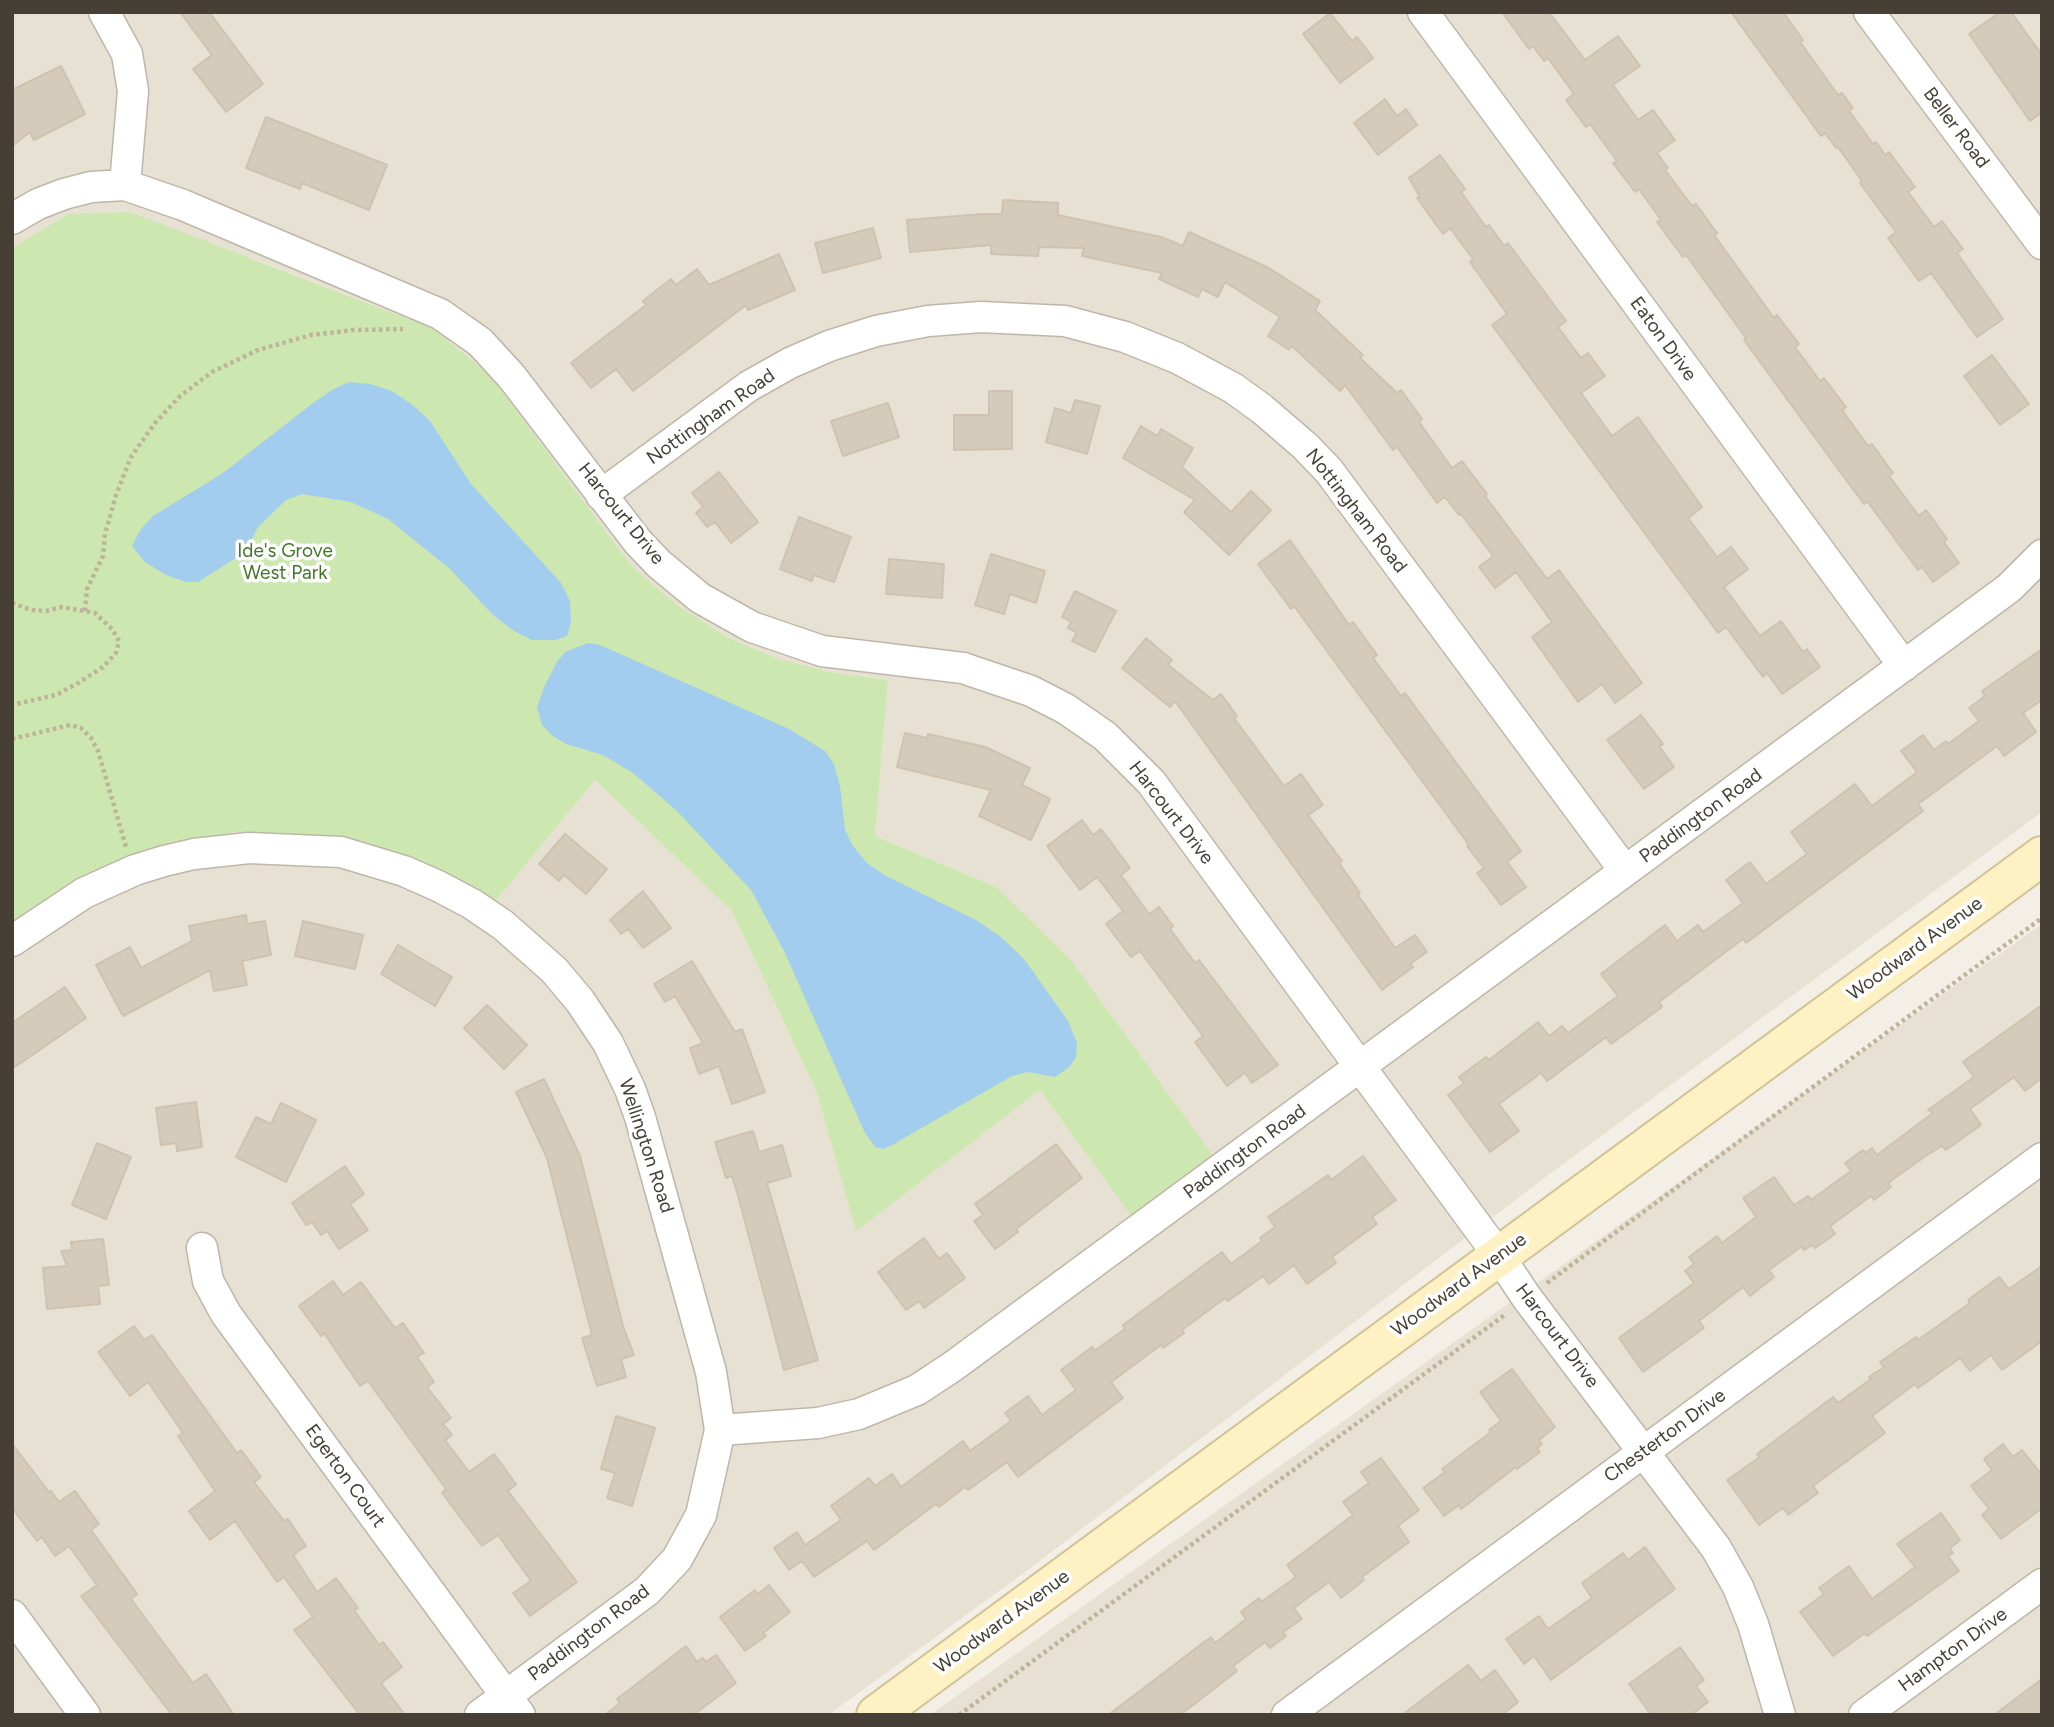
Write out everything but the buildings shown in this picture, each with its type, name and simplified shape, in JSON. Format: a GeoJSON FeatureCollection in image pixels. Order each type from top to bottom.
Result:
{"type":"FeatureCollection","features":[{"type":"Feature","properties":{"kind":"main road","name":"Woodward Avenue"},"geometry":{"type":"LineString","coordinates":[[876,1715],[2042,856]]}},
{"type":"Feature","properties":{"kind":"street"},"geometry":{"type":"LineString","coordinates":[[12,219],[38,204],[64,194],[91,187],[125,185],[133,91],[127,54],[104,12]]}},
{"type":"Feature","properties":{"kind":"street","name":"Eaton Drive"},"geometry":{"type":"LineString","coordinates":[[1423,12],[1904,666]]}},
{"type":"Feature","properties":{"kind":"street","name":"Beller Road"},"geometry":{"type":"LineString","coordinates":[[1870,12],[2042,244]]}},
{"type":"Feature","properties":{"kind":"street","name":"Harcourt Drive"},"geometry":{"type":"LineString","coordinates":[[125,185],[183,205],[440,314],[480,342],[512,377],[638,542],[659,564],[700,597],[752,626],[822,651],[963,668],[1031,691],[1066,709],[1105,736],[1151,782],[1499,1256],[1527,1298],[1716,1548],[1738,1587],[1753,1624],[1780,1715]]}},
{"type":"Feature","properties":{"kind":"street","name":"Nottingham Road"},"geometry":{"type":"LineString","coordinates":[[601,495],[749,386],[790,363],[829,346],[876,331],[928,321],[981,317],[1065,321],[1125,337],[1177,358],[1233,388],[1262,409],[1313,454],[1351,499],[1625,871]]}},
{"type":"Feature","properties":{"kind":"street","name":"Paddington Road"},"geometry":{"type":"LineString","coordinates":[[480,1715],[513,1705],[647,1591],[677,1559],[701,1515],[720,1430],[818,1423],[859,1414],[917,1390],[952,1367],[2009,588],[2042,555]]}},
{"type":"Feature","properties":{"kind":"street","name":"Wellington Road"},"geometry":{"type":"LineString","coordinates":[[12,941],[83,893],[135,870],[194,854],[249,848],[341,852],[368,860],[439,886],[503,925],[554,970],[580,1001],[608,1043],[630,1089],[711,1372],[720,1430]]}},
{"type":"Feature","properties":{"kind":"street","name":"Chesterton Drive"},"geometry":{"type":"LineString","coordinates":[[1287,1715],[2042,1157]]}},
{"type":"Feature","properties":{"kind":"street","name":"Egerton Court"},"geometry":{"type":"LineString","coordinates":[[202,1248],[208,1281],[226,1314],[513,1705]]}},
{"type":"Feature","properties":{"kind":"street","name":"Hampton Drive"},"geometry":{"type":"LineString","coordinates":[[1864,1715],[2042,1584]]}},
{"type":"Feature","properties":{"kind":"street"},"geometry":{"type":"LineString","coordinates":[[12,1615],[86,1715]]}},
{"type":"Feature","properties":{"kind":"path"},"geometry":{"type":"LineString","coordinates":[[85,611],[88,589],[103,556],[105,534],[116,495],[131,457],[179,397],[212,372],[258,350],[310,335],[344,331],[412,331]]}},
{"type":"Feature","properties":{"kind":"path"},"geometry":{"type":"LineString","coordinates":[[12,488],[12,496]]}},
{"type":"Feature","properties":{"kind":"path"},"geometry":{"type":"LineString","coordinates":[[12,603],[31,610],[46,611],[62,607],[95,613],[119,641],[116,653],[103,667],[56,695],[12,705]]}},
{"type":"Feature","properties":{"kind":"path"},"geometry":{"type":"LineString","coordinates":[[12,738],[70,725],[81,728],[92,738],[135,870]]}},
{"type":"Feature","properties":{"kind":"path"},"geometry":{"type":"LineString","coordinates":[[1552,1280],[2042,918]]}},
{"type":"Feature","properties":{"kind":"path"},"geometry":{"type":"LineString","coordinates":[[959,1715],[1507,1313]]}},
{"type":"Feature","properties":{"kind":"shaded area"},"geometry":{"type":"Polygon","coordinates":[[[12,12],[2042,12],[2042,812],[1555,1170],[1017,1578],[828,1715],[12,1715],[12,924],[91,873],[157,848],[235,832],[289,834],[350,840],[403,855],[447,874],[495,902],[595,780],[732,911],[817,1093],[856,1230],[1040,1090],[1132,1216],[996,887],[875,836],[888,680],[829,672],[776,658],[729,638],[676,604],[633,568],[490,375],[432,328],[257,260],[68,214],[12,248],[12,12]]]}},
{"type":"Feature","properties":{"kind":"shaded area"},"geometry":{"type":"Polygon","coordinates":[[[2042,924],[2042,1715],[930,1715],[2042,924]]]}},
{"type":"Feature","properties":{"kind":"green space","name":"Ide's Grove West Park"},"geometry":{"type":"Polygon","coordinates":[[[130,212],[432,328],[490,375],[633,568],[676,604],[729,638],[776,658],[829,672],[888,680],[875,836],[996,887],[1070,959],[1214,1157],[1132,1217],[1040,1090],[856,1231],[817,1093],[732,911],[595,780],[495,902],[447,874],[403,855],[350,840],[235,832],[157,848],[91,873],[12,924],[12,248],[68,214],[130,212]]]}},
{"type":"Feature","properties":{"kind":"water"},"geometry":{"type":"Polygon","coordinates":[[[349,382],[370,384],[392,391],[430,421],[471,484],[561,583],[570,601],[571,622],[567,636],[555,640],[532,640],[514,631],[493,615],[450,569],[388,519],[351,502],[302,494],[286,500],[258,527],[245,552],[198,582],[187,582],[166,575],[145,562],[132,546],[141,529],[153,516],[223,473],[313,403],[349,382]]]}},
{"type":"Feature","properties":{"kind":"water"},"geometry":{"type":"Polygon","coordinates":[[[588,643],[600,645],[789,729],[825,751],[834,764],[840,786],[845,830],[853,846],[867,863],[886,876],[976,920],[1001,937],[1024,959],[1068,1021],[1077,1043],[1076,1058],[1068,1068],[1055,1077],[1028,1072],[1012,1076],[892,1145],[883,1149],[875,1147],[864,1131],[784,951],[751,890],[677,811],[633,773],[603,755],[566,744],[542,725],[537,707],[557,662],[565,652],[588,643]]]}}]}
